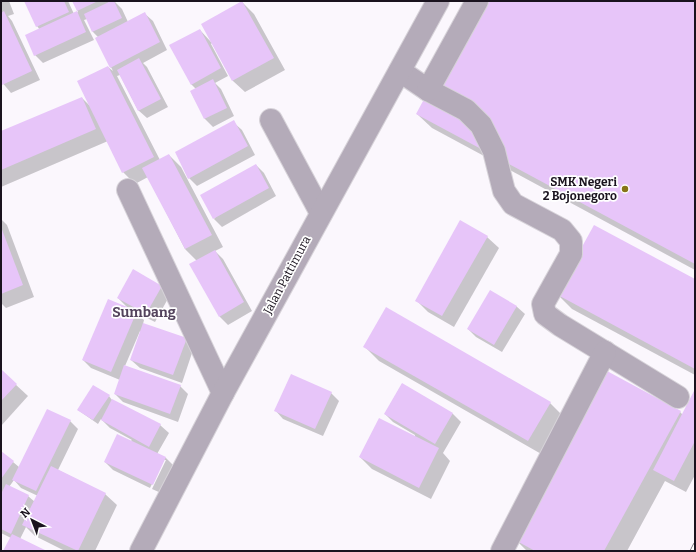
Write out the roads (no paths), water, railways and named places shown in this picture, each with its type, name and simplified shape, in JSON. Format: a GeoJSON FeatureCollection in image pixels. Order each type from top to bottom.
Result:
{"type":"FeatureCollection","features":[{"type":"Feature","properties":{"kind":"street","name":"Jalan Pattimura"},"geometry":{"type":"LineString","coordinates":[[141,551],[223,394],[438,1]]}},
{"type":"Feature","properties":{"kind":"street"},"geometry":{"type":"LineString","coordinates":[[428,90],[477,1]]}},
{"type":"Feature","properties":{"kind":"street"},"geometry":{"type":"LineString","coordinates":[[400,71],[428,90],[466,110],[481,125],[494,151],[504,191],[513,204],[562,230],[571,241],[571,254],[543,304],[545,314],[560,325],[678,397]]}},
{"type":"Feature","properties":{"kind":"street"},"geometry":{"type":"LineString","coordinates":[[271,120],[321,213]]}},
{"type":"Feature","properties":{"kind":"street"},"geometry":{"type":"LineString","coordinates":[[128,190],[223,394]]}},
{"type":"Feature","properties":{"kind":"street"},"geometry":{"type":"LineString","coordinates":[[502,551],[605,352]]}},
{"type":"Feature","properties":{"kind":"railway"},"geometry":{"type":"LineString","coordinates":[[692,551],[695,545]]}},
{"type":"Feature","properties":{"kind":"place","name":"SMK Negeri 2 Bojonegoro"},"geometry":{"type":"Point","coordinates":[625,189]}},
{"type":"Feature","properties":{"kind":"district","name":"Sumbang"},"geometry":{"type":"Point","coordinates":[144,312]}}]}
